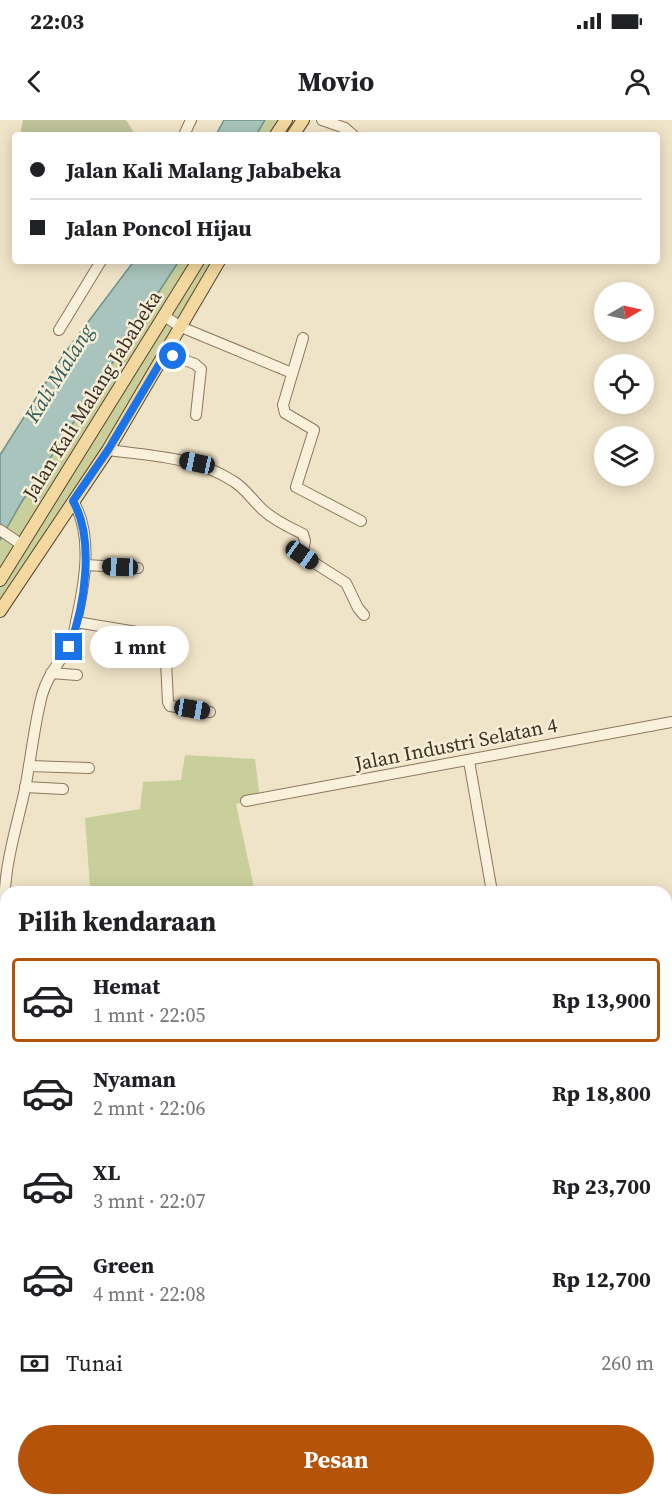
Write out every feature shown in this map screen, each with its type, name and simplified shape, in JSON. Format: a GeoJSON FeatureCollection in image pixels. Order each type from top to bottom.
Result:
{"type":"FeatureCollection","features":[{"type":"Feature","properties":{"kind":"main road","name":"Jalan Kali Malang Jababeka"},"geometry":{"type":"LineString","coordinates":[[0,580],[17,542],[196,264]]}},
{"type":"Feature","properties":{"kind":"main road","name":"Jalan Kali Malang Jababeka"},"geometry":{"type":"LineString","coordinates":[[0,611],[108,450],[217,264]]}},
{"type":"Feature","properties":{"kind":"street"},"geometry":{"type":"LineString","coordinates":[[322,120],[345,128],[350,132]]}},
{"type":"Feature","properties":{"kind":"street"},"geometry":{"type":"LineString","coordinates":[[60,330],[98,264]]}},
{"type":"Feature","properties":{"kind":"street"},"geometry":{"type":"LineString","coordinates":[[164,316],[181,327],[292,373]]}},
{"type":"Feature","properties":{"kind":"street"},"geometry":{"type":"LineString","coordinates":[[303,338],[283,405],[283,411],[313,428],[314,432],[296,487],[361,521]]}},
{"type":"Feature","properties":{"kind":"street"},"geometry":{"type":"LineString","coordinates":[[166,353],[195,364],[201,369],[196,415]]}},
{"type":"Feature","properties":{"kind":"street"},"geometry":{"type":"LineString","coordinates":[[108,450],[197,463],[232,480],[243,488],[266,513],[278,522],[303,534],[305,541],[302,555],[346,583],[364,615]]}},
{"type":"Feature","properties":{"kind":"street"},"geometry":{"type":"LineString","coordinates":[[3,886],[42,695],[51,673],[69,647],[85,579],[86,565],[79,513],[73,501]]}},
{"type":"Feature","properties":{"kind":"street"},"geometry":{"type":"LineString","coordinates":[[0,530],[17,542]]}},
{"type":"Feature","properties":{"kind":"street"},"geometry":{"type":"LineString","coordinates":[[86,565],[138,568]]}},
{"type":"Feature","properties":{"kind":"street"},"geometry":{"type":"LineString","coordinates":[[76,622],[161,636],[165,641],[170,706],[210,712]]}},
{"type":"Feature","properties":{"kind":"street"},"geometry":{"type":"LineString","coordinates":[[51,673],[77,675]]}},
{"type":"Feature","properties":{"kind":"street","name":"Jalan Industri Selatan 4"},"geometry":{"type":"LineString","coordinates":[[246,801],[672,722]]}},
{"type":"Feature","properties":{"kind":"street"},"geometry":{"type":"LineString","coordinates":[[469,760],[491,886]]}},
{"type":"Feature","properties":{"kind":"street"},"geometry":{"type":"LineString","coordinates":[[29,766],[89,768]]}},
{"type":"Feature","properties":{"kind":"street"},"geometry":{"type":"LineString","coordinates":[[25,787],[63,789]]}},
{"type":"Feature","properties":{"kind":"green space"},"geometry":{"type":"Polygon","coordinates":[[[23,120],[126,120],[133,131],[132,132],[21,132],[23,120]]]}},
{"type":"Feature","properties":{"kind":"green space"},"geometry":{"type":"Polygon","coordinates":[[[265,120],[303,120],[296,132],[258,132],[265,120]]]}},
{"type":"Feature","properties":{"kind":"green space"},"geometry":{"type":"Polygon","coordinates":[[[177,264],[217,264],[0,611],[0,540],[21,503],[177,264]]]}},
{"type":"Feature","properties":{"kind":"green space"},"geometry":{"type":"Polygon","coordinates":[[[185,755],[255,759],[260,798],[236,804],[254,886],[90,886],[85,818],[140,809],[143,782],[181,780],[185,755]]]}},
{"type":"Feature","properties":{"kind":"water"},"geometry":{"type":"Polygon","coordinates":[[[224,120],[265,120],[258,132],[218,132],[224,120]]]}},
{"type":"Feature","properties":{"kind":"water","name":"Kali Malang"},"geometry":{"type":"Polygon","coordinates":[[[132,264],[177,264],[21,503],[0,540],[0,455],[64,354],[132,264]]]}},
{"type":"Feature","properties":{"kind":"route"},"geometry":{"type":"LineString","coordinates":[[69,647],[82,597],[86,565],[79,513],[73,501],[108,450],[166,353],[173,356]]}}]}
